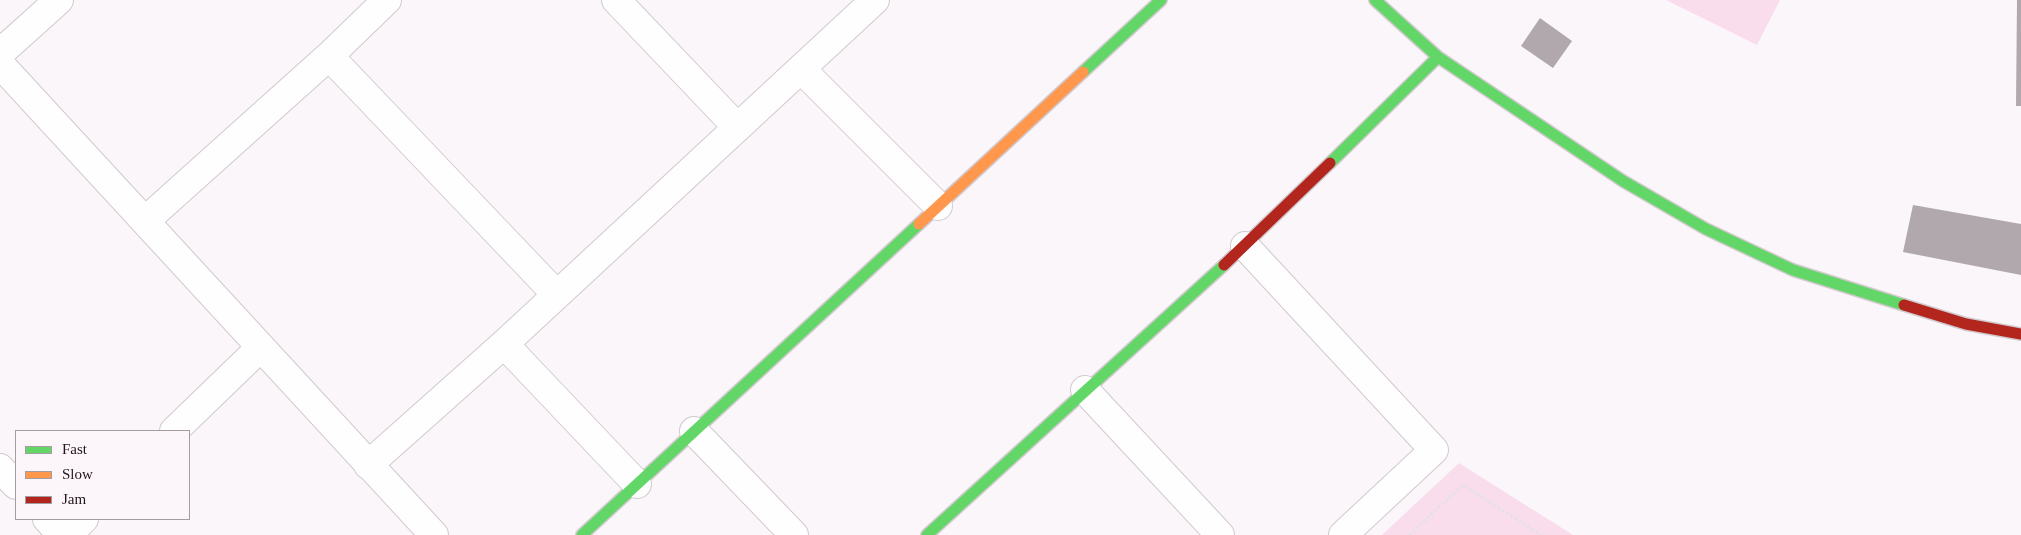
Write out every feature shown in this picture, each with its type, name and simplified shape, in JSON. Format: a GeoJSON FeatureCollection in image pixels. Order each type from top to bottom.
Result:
{"type":"FeatureCollection","features":[{"type":"Feature","properties":{"kind":"street"},"geometry":{"type":"LineString","coordinates":[[0,52],[60,0]]}},
{"type":"Feature","properties":{"kind":"street"},"geometry":{"type":"LineString","coordinates":[[145,221],[329,56],[387,0]]}},
{"type":"Feature","properties":{"kind":"street"},"geometry":{"type":"LineString","coordinates":[[616,0],[737,127]]}},
{"type":"Feature","properties":{"kind":"street"},"geometry":{"type":"LineString","coordinates":[[368,465],[504,344],[874,0]]}},
{"type":"Feature","properties":{"kind":"street"},"geometry":{"type":"LineString","coordinates":[[582,535],[1161,0]]}},
{"type":"Feature","properties":{"kind":"street"},"geometry":{"type":"LineString","coordinates":[[1375,0],[1438,57],[1623,181],[1706,229],[1784,266],[1966,324],[2021,334]]}},
{"type":"Feature","properties":{"kind":"street"},"geometry":{"type":"LineString","coordinates":[[329,56],[557,295]]}},
{"type":"Feature","properties":{"kind":"street"},"geometry":{"type":"LineString","coordinates":[[927,535],[1245,246],[1438,57]]}},
{"type":"Feature","properties":{"kind":"street"},"geometry":{"type":"LineString","coordinates":[[0,64],[434,535]]}},
{"type":"Feature","properties":{"kind":"street"},"geometry":{"type":"LineString","coordinates":[[801,69],[938,206]]}},
{"type":"Feature","properties":{"kind":"street"},"geometry":{"type":"LineString","coordinates":[[1245,246],[1434,450],[1342,535]]}},
{"type":"Feature","properties":{"kind":"street"},"geometry":{"type":"LineString","coordinates":[[504,344],[637,484]]}},
{"type":"Feature","properties":{"kind":"street"},"geometry":{"type":"LineString","coordinates":[[175,430],[260,348]]}},
{"type":"Feature","properties":{"kind":"street"},"geometry":{"type":"LineString","coordinates":[[1085,390],[1220,535]]}},
{"type":"Feature","properties":{"kind":"street"},"geometry":{"type":"LineString","coordinates":[[694,432],[794,535]]}},
{"type":"Feature","properties":{"kind":"street"},"geometry":{"type":"LineString","coordinates":[[0,468],[15,484]]}},
{"type":"Feature","properties":{"kind":"street"},"geometry":{"type":"LineString","coordinates":[[48,520],[62,535]]}},
{"type":"Feature","properties":{"kind":"street"},"geometry":{"type":"LineString","coordinates":[[68,535],[83,520]]}},
{"type":"Feature","properties":{"kind":"path"},"geometry":{"type":"LineString","coordinates":[[1409,535],[1463,485],[1541,535]]}},
{"type":"Feature","properties":{"kind":"shaded area"},"geometry":{"type":"Polygon","coordinates":[[[1666,0],[1780,0],[1757,45],[1666,0]]]}},
{"type":"Feature","properties":{"kind":"shaded area"},"geometry":{"type":"Polygon","coordinates":[[[1459,463],[1573,535],[1382,535],[1459,463]]]}},
{"type":"Feature","properties":{"kind":"building"},"geometry":{"type":"Polygon","coordinates":[[[2017,0],[2021,0],[2021,106],[2016,106],[2017,0]]]}},
{"type":"Feature","properties":{"kind":"building"},"geometry":{"type":"Polygon","coordinates":[[[1540,18],[1572,41],[1553,68],[1521,46],[1540,18]]]}},
{"type":"Feature","properties":{"kind":"building"},"geometry":{"type":"Polygon","coordinates":[[[1913,205],[2021,224],[2021,275],[1903,252],[1913,205]]]}},
{"type":"Feature","properties":{"kind":"traffic: fast"},"geometry":{"type":"LineString","coordinates":[[1083,72],[1161,0]]}},
{"type":"Feature","properties":{"kind":"traffic: fast"},"geometry":{"type":"LineString","coordinates":[[1375,0],[1438,57],[1623,181],[1706,229],[1793,270],[1904,305]]}},
{"type":"Feature","properties":{"kind":"traffic: fast"},"geometry":{"type":"LineString","coordinates":[[1330,163],[1438,57]]}},
{"type":"Feature","properties":{"kind":"traffic: fast"},"geometry":{"type":"LineString","coordinates":[[582,535],[919,224]]}},
{"type":"Feature","properties":{"kind":"traffic: fast"},"geometry":{"type":"LineString","coordinates":[[927,535],[1224,265]]}},
{"type":"Feature","properties":{"kind":"traffic: slow"},"geometry":{"type":"LineString","coordinates":[[919,224],[1083,72]]}},
{"type":"Feature","properties":{"kind":"traffic: jam"},"geometry":{"type":"LineString","coordinates":[[1224,265],[1330,163]]}},
{"type":"Feature","properties":{"kind":"traffic: jam"},"geometry":{"type":"LineString","coordinates":[[1904,305],[1966,324],[2021,334]]}}]}
